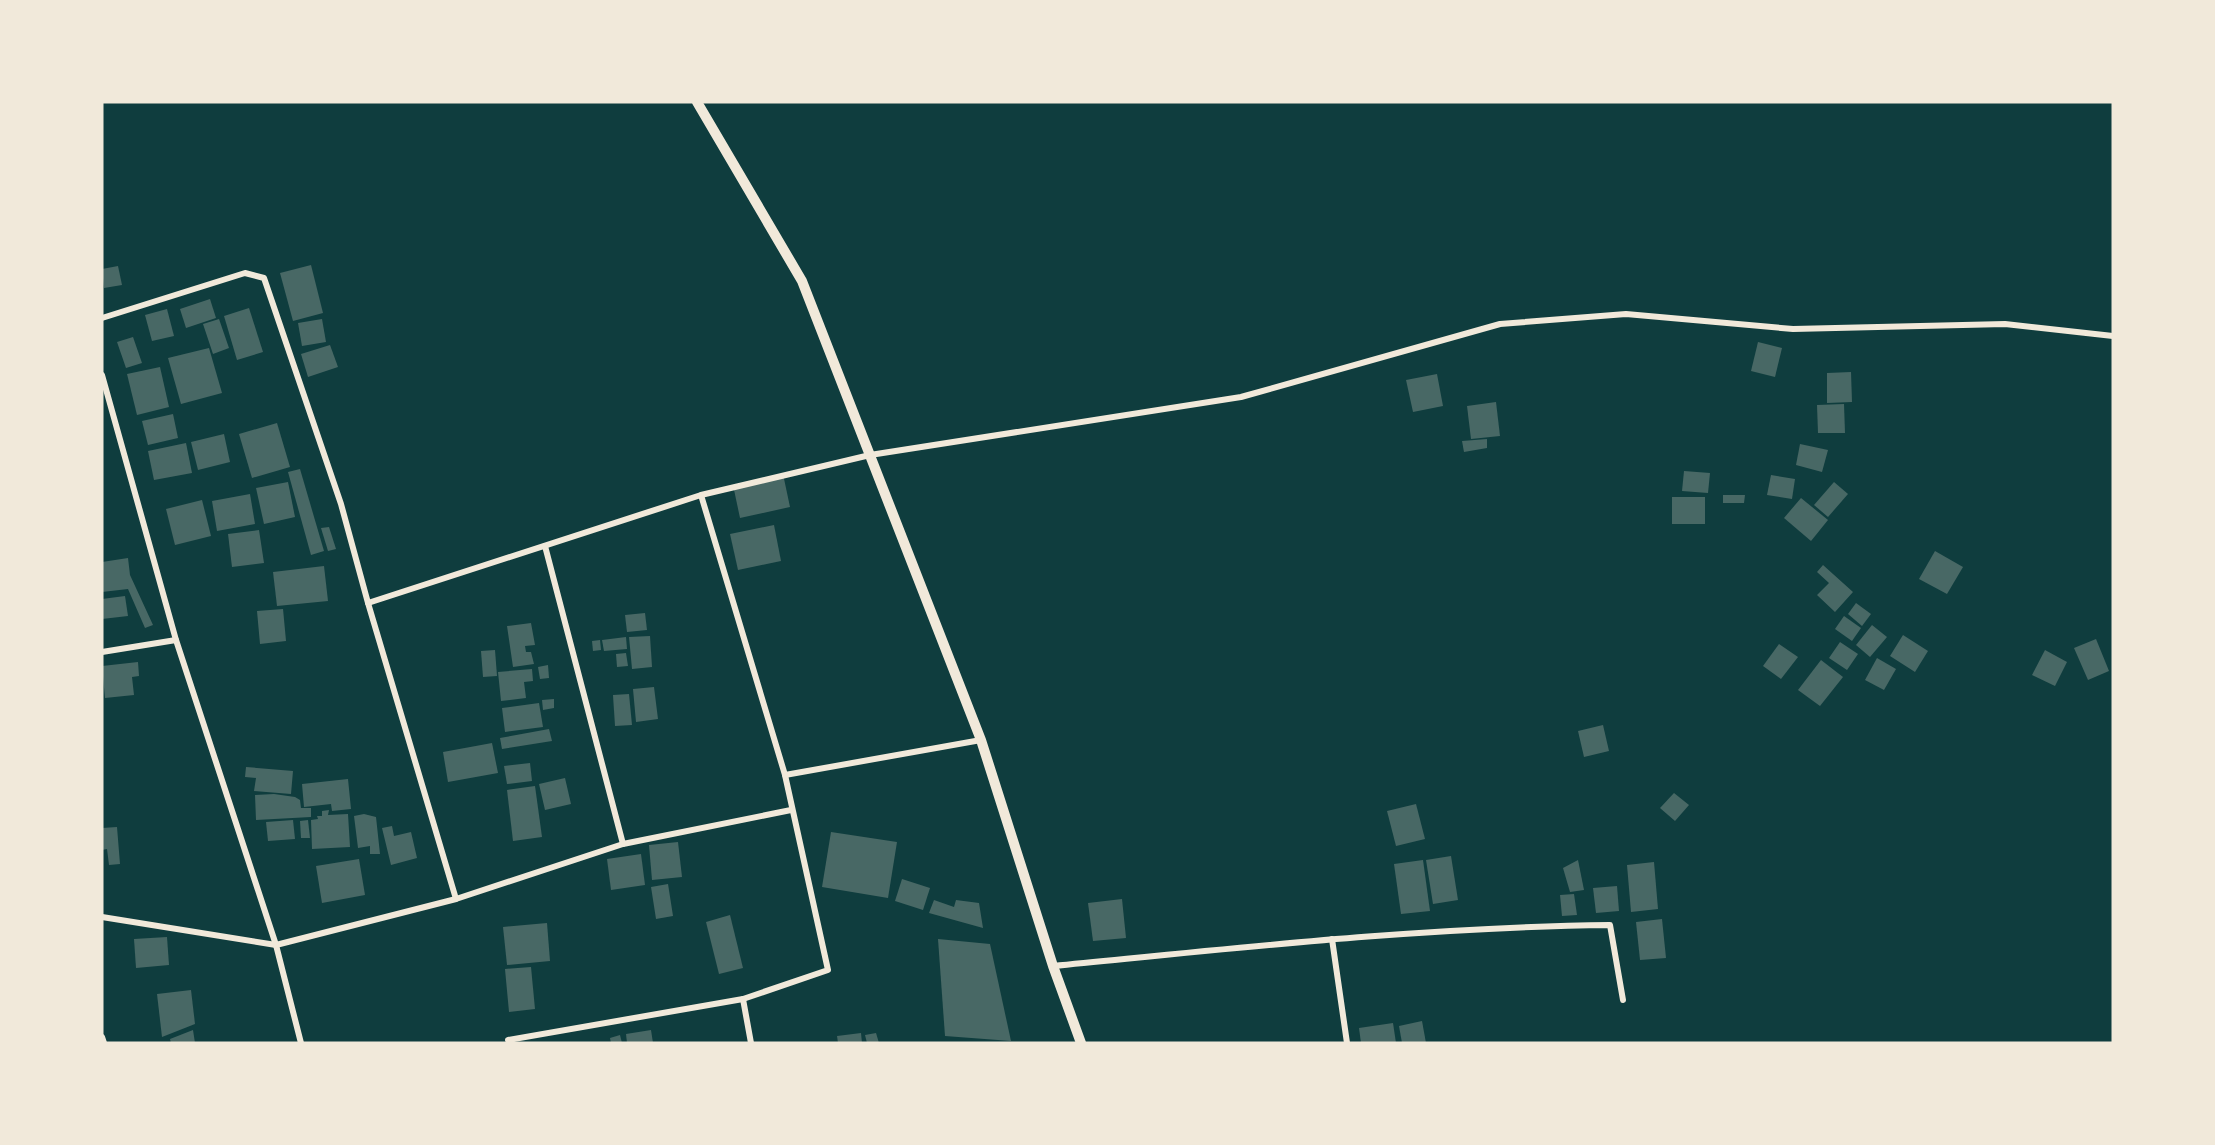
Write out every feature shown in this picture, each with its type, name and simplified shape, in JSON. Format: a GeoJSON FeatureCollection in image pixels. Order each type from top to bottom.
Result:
{"type":"FeatureCollection","features":[{"type":"Feature","properties":{"kind":"street"},"geometry":{"type":"LineString","coordinates":[[697,102],[802,281],[981,740],[1053,966],[1081,1043]]}},
{"type":"Feature","properties":{"kind":"street"},"geometry":{"type":"LineString","coordinates":[[102,318],[245,273],[264,278],[341,504],[456,899]]}},
{"type":"Feature","properties":{"kind":"street"},"geometry":{"type":"LineString","coordinates":[[368,603],[701,495],[870,455],[1241,397],[1500,324],[1626,314],[1793,329],[2005,324],[2113,336]]}},
{"type":"Feature","properties":{"kind":"street"},"geometry":{"type":"LineString","coordinates":[[102,375],[176,640],[276,945],[301,1043]]}},
{"type":"Feature","properties":{"kind":"street"},"geometry":{"type":"LineString","coordinates":[[508,1040],[743,999],[828,970],[785,775],[701,495]]}},
{"type":"Feature","properties":{"kind":"street"},"geometry":{"type":"LineString","coordinates":[[545,546],[623,844]]}},
{"type":"Feature","properties":{"kind":"street"},"geometry":{"type":"LineString","coordinates":[[102,652],[176,640]]}},
{"type":"Feature","properties":{"kind":"street"},"geometry":{"type":"LineString","coordinates":[[785,775],[981,740]]}},
{"type":"Feature","properties":{"kind":"street"},"geometry":{"type":"LineString","coordinates":[[102,917],[276,945],[456,899],[623,844],[791,810]]}},
{"type":"Feature","properties":{"kind":"street"},"geometry":{"type":"LineString","coordinates":[[1053,966],[1332,939],[1551,926],[1610,925],[1623,1000]]}},
{"type":"Feature","properties":{"kind":"street"},"geometry":{"type":"LineString","coordinates":[[1332,939],[1347,1043]]}},
{"type":"Feature","properties":{"kind":"street"},"geometry":{"type":"LineString","coordinates":[[743,999],[751,1043]]}},
{"type":"Feature","properties":{"kind":"street"},"geometry":{"type":"LineString","coordinates":[[102,1037],[104,1043]]}},
{"type":"Feature","properties":{"kind":"building"},"geometry":{"type":"Polygon","coordinates":[[[311,265],[323,313],[293,321],[280,273],[311,265]]]}},
{"type":"Feature","properties":{"kind":"building"},"geometry":{"type":"Polygon","coordinates":[[[118,266],[122,285],[104,288],[102,269],[118,266]]]}},
{"type":"Feature","properties":{"kind":"building"},"geometry":{"type":"Polygon","coordinates":[[[210,299],[216,318],[186,328],[180,309],[210,299]]]}},
{"type":"Feature","properties":{"kind":"building"},"geometry":{"type":"Polygon","coordinates":[[[249,308],[263,352],[237,360],[224,316],[249,308]]]}},
{"type":"Feature","properties":{"kind":"building"},"geometry":{"type":"Polygon","coordinates":[[[167,309],[174,336],[152,341],[145,315],[167,309]]]}},
{"type":"Feature","properties":{"kind":"building"},"geometry":{"type":"Polygon","coordinates":[[[219,319],[229,348],[213,354],[203,324],[219,319]]]}},
{"type":"Feature","properties":{"kind":"building"},"geometry":{"type":"Polygon","coordinates":[[[322,319],[326,342],[302,346],[298,323],[322,319]]]}},
{"type":"Feature","properties":{"kind":"building"},"geometry":{"type":"Polygon","coordinates":[[[133,337],[142,363],[126,368],[117,342],[133,337]]]}},
{"type":"Feature","properties":{"kind":"building"},"geometry":{"type":"Polygon","coordinates":[[[1758,342],[1782,348],[1775,377],[1751,371],[1758,342]]]}},
{"type":"Feature","properties":{"kind":"building"},"geometry":{"type":"Polygon","coordinates":[[[330,345],[338,367],[308,377],[301,354],[330,345]]]}},
{"type":"Feature","properties":{"kind":"building"},"geometry":{"type":"Polygon","coordinates":[[[209,348],[222,393],[181,404],[168,358],[209,348]]]}},
{"type":"Feature","properties":{"kind":"building"},"geometry":{"type":"Polygon","coordinates":[[[160,367],[169,407],[137,415],[127,374],[160,367]]]}},
{"type":"Feature","properties":{"kind":"building"},"geometry":{"type":"Polygon","coordinates":[[[1851,372],[1852,402],[1827,403],[1827,373],[1851,372]]]}},
{"type":"Feature","properties":{"kind":"building"},"geometry":{"type":"Polygon","coordinates":[[[1437,374],[1443,406],[1413,412],[1406,380],[1437,374]]]}},
{"type":"Feature","properties":{"kind":"building"},"geometry":{"type":"Polygon","coordinates":[[[1496,402],[1500,436],[1471,439],[1467,406],[1496,402]]]}},
{"type":"Feature","properties":{"kind":"building"},"geometry":{"type":"Polygon","coordinates":[[[1844,404],[1845,433],[1818,433],[1817,405],[1844,404]]]}},
{"type":"Feature","properties":{"kind":"building"},"geometry":{"type":"Polygon","coordinates":[[[173,414],[178,438],[148,445],[142,421],[173,414]]]}},
{"type":"Feature","properties":{"kind":"building"},"geometry":{"type":"Polygon","coordinates":[[[277,423],[290,467],[252,478],[239,434],[277,423]]]}},
{"type":"Feature","properties":{"kind":"building"},"geometry":{"type":"Polygon","coordinates":[[[224,434],[230,462],[198,470],[191,442],[224,434]]]}},
{"type":"Feature","properties":{"kind":"building"},"geometry":{"type":"Polygon","coordinates":[[[1487,439],[1487,448],[1464,452],[1462,441],[1487,439]]]}},
{"type":"Feature","properties":{"kind":"building"},"geometry":{"type":"Polygon","coordinates":[[[186,443],[192,473],[154,480],[148,451],[186,443]]]}},
{"type":"Feature","properties":{"kind":"building"},"geometry":{"type":"Polygon","coordinates":[[[1800,444],[1828,450],[1822,472],[1796,465],[1800,444]]]}},
{"type":"Feature","properties":{"kind":"building"},"geometry":{"type":"Polygon","coordinates":[[[300,469],[324,551],[311,555],[288,472],[300,469]]]}},
{"type":"Feature","properties":{"kind":"building"},"geometry":{"type":"Polygon","coordinates":[[[1684,471],[1710,473],[1708,493],[1682,491],[1684,471]]]}},
{"type":"Feature","properties":{"kind":"building"},"geometry":{"type":"Polygon","coordinates":[[[783,474],[790,507],[740,518],[733,485],[783,474]]]}},
{"type":"Feature","properties":{"kind":"building"},"geometry":{"type":"Polygon","coordinates":[[[1771,475],[1795,479],[1792,499],[1767,495],[1771,475]]]}},
{"type":"Feature","properties":{"kind":"building"},"geometry":{"type":"Polygon","coordinates":[[[288,482],[295,517],[264,524],[256,488],[288,482]]]}},
{"type":"Feature","properties":{"kind":"building"},"geometry":{"type":"Polygon","coordinates":[[[1834,482],[1848,494],[1828,517],[1814,505],[1834,482]]]}},
{"type":"Feature","properties":{"kind":"building"},"geometry":{"type":"Polygon","coordinates":[[[250,494],[255,524],[217,531],[212,501],[250,494]]]}},
{"type":"Feature","properties":{"kind":"building"},"geometry":{"type":"Polygon","coordinates":[[[1723,495],[1745,495],[1744,503],[1723,503],[1723,495]]]}},
{"type":"Feature","properties":{"kind":"building"},"geometry":{"type":"Polygon","coordinates":[[[1672,497],[1705,497],[1705,524],[1672,524],[1672,497]]]}},
{"type":"Feature","properties":{"kind":"building"},"geometry":{"type":"Polygon","coordinates":[[[1801,498],[1828,520],[1811,541],[1784,518],[1801,498]]]}},
{"type":"Feature","properties":{"kind":"building"},"geometry":{"type":"Polygon","coordinates":[[[202,500],[211,536],[175,545],[166,509],[202,500]]]}},
{"type":"Feature","properties":{"kind":"building"},"geometry":{"type":"Polygon","coordinates":[[[774,525],[781,561],[738,570],[730,534],[774,525]]]}},
{"type":"Feature","properties":{"kind":"building"},"geometry":{"type":"Polygon","coordinates":[[[329,527],[336,549],[328,551],[321,528],[329,527]]]}},
{"type":"Feature","properties":{"kind":"building"},"geometry":{"type":"Polygon","coordinates":[[[259,530],[264,563],[232,567],[228,534],[259,530]]]}},
{"type":"Feature","properties":{"kind":"building"},"geometry":{"type":"Polygon","coordinates":[[[1935,551],[1963,567],[1947,594],[1919,579],[1935,551]]]}},
{"type":"Feature","properties":{"kind":"building"},"geometry":{"type":"Polygon","coordinates":[[[128,558],[130,575],[153,625],[145,628],[128,589],[102,592],[102,562],[128,558]]]}},
{"type":"Feature","properties":{"kind":"building"},"geometry":{"type":"Polygon","coordinates":[[[1823,565],[1853,592],[1835,612],[1817,595],[1829,583],[1817,572],[1823,565]]]}},
{"type":"Feature","properties":{"kind":"building"},"geometry":{"type":"Polygon","coordinates":[[[324,566],[328,601],[277,606],[273,572],[324,566]]]}},
{"type":"Feature","properties":{"kind":"building"},"geometry":{"type":"Polygon","coordinates":[[[125,596],[128,616],[102,619],[102,599],[125,596]]]}},
{"type":"Feature","properties":{"kind":"building"},"geometry":{"type":"Polygon","coordinates":[[[1856,603],[1871,614],[1862,626],[1848,614],[1856,603]]]}},
{"type":"Feature","properties":{"kind":"building"},"geometry":{"type":"Polygon","coordinates":[[[283,609],[286,641],[260,644],[257,611],[283,609]]]}},
{"type":"Feature","properties":{"kind":"building"},"geometry":{"type":"Polygon","coordinates":[[[645,613],[647,630],[627,632],[625,615],[645,613]]]}},
{"type":"Feature","properties":{"kind":"building"},"geometry":{"type":"Polygon","coordinates":[[[1844,616],[1861,628],[1852,641],[1835,629],[1844,616]]]}},
{"type":"Feature","properties":{"kind":"building"},"geometry":{"type":"Polygon","coordinates":[[[531,623],[535,645],[525,646],[526,652],[531,652],[534,664],[513,667],[507,626],[531,623]]]}},
{"type":"Feature","properties":{"kind":"building"},"geometry":{"type":"Polygon","coordinates":[[[1872,625],[1887,637],[1870,657],[1856,645],[1872,625]]]}},
{"type":"Feature","properties":{"kind":"building"},"geometry":{"type":"Polygon","coordinates":[[[1903,635],[1928,651],[1915,672],[1890,656],[1903,635]]]}},
{"type":"Feature","properties":{"kind":"building"},"geometry":{"type":"Polygon","coordinates":[[[650,636],[652,667],[632,669],[629,637],[650,636]]]}},
{"type":"Feature","properties":{"kind":"building"},"geometry":{"type":"Polygon","coordinates":[[[626,637],[627,649],[604,651],[602,640],[626,637]]]}},
{"type":"Feature","properties":{"kind":"building"},"geometry":{"type":"Polygon","coordinates":[[[2096,639],[2109,671],[2088,680],[2074,648],[2096,639]]]}},
{"type":"Feature","properties":{"kind":"building"},"geometry":{"type":"Polygon","coordinates":[[[600,640],[601,650],[593,651],[592,641],[600,640]]]}},
{"type":"Feature","properties":{"kind":"building"},"geometry":{"type":"Polygon","coordinates":[[[1840,642],[1858,654],[1847,670],[1829,658],[1840,642]]]}},
{"type":"Feature","properties":{"kind":"building"},"geometry":{"type":"Polygon","coordinates":[[[1779,644],[1798,657],[1781,679],[1763,666],[1779,644]]]}},
{"type":"Feature","properties":{"kind":"building"},"geometry":{"type":"Polygon","coordinates":[[[495,650],[497,676],[483,677],[481,651],[495,650]]]}},
{"type":"Feature","properties":{"kind":"building"},"geometry":{"type":"Polygon","coordinates":[[[2045,650],[2067,662],[2055,686],[2032,675],[2045,650]]]}},
{"type":"Feature","properties":{"kind":"building"},"geometry":{"type":"Polygon","coordinates":[[[626,653],[628,666],[617,667],[616,654],[626,653]]]}},
{"type":"Feature","properties":{"kind":"building"},"geometry":{"type":"Polygon","coordinates":[[[1877,658],[1896,669],[1884,690],[1865,680],[1877,658]]]}},
{"type":"Feature","properties":{"kind":"building"},"geometry":{"type":"Polygon","coordinates":[[[1821,660],[1843,677],[1820,706],[1798,690],[1821,660]]]}},
{"type":"Feature","properties":{"kind":"building"},"geometry":{"type":"Polygon","coordinates":[[[138,662],[139,676],[132,677],[134,695],[105,698],[102,666],[138,662]]]}},
{"type":"Feature","properties":{"kind":"building"},"geometry":{"type":"Polygon","coordinates":[[[548,665],[549,678],[540,679],[538,667],[548,665]]]}},
{"type":"Feature","properties":{"kind":"building"},"geometry":{"type":"Polygon","coordinates":[[[532,669],[533,681],[524,682],[526,698],[501,701],[498,672],[532,669]]]}},
{"type":"Feature","properties":{"kind":"building"},"geometry":{"type":"Polygon","coordinates":[[[654,687],[658,719],[636,722],[633,689],[654,687]]]}},
{"type":"Feature","properties":{"kind":"building"},"geometry":{"type":"Polygon","coordinates":[[[629,694],[632,725],[615,726],[613,695],[629,694]]]}},
{"type":"Feature","properties":{"kind":"building"},"geometry":{"type":"Polygon","coordinates":[[[554,699],[554,708],[543,710],[542,700],[554,699]]]}},
{"type":"Feature","properties":{"kind":"building"},"geometry":{"type":"Polygon","coordinates":[[[539,703],[543,727],[505,732],[502,708],[539,703]]]}},
{"type":"Feature","properties":{"kind":"building"},"geometry":{"type":"Polygon","coordinates":[[[1603,725],[1609,751],[1584,757],[1578,731],[1603,725]]]}},
{"type":"Feature","properties":{"kind":"building"},"geometry":{"type":"Polygon","coordinates":[[[549,729],[552,741],[502,749],[500,738],[549,729]]]}},
{"type":"Feature","properties":{"kind":"building"},"geometry":{"type":"Polygon","coordinates":[[[492,743],[498,773],[448,782],[443,752],[492,743]]]}},
{"type":"Feature","properties":{"kind":"building"},"geometry":{"type":"Polygon","coordinates":[[[530,763],[532,781],[507,784],[504,766],[530,763]]]}},
{"type":"Feature","properties":{"kind":"building"},"geometry":{"type":"Polygon","coordinates":[[[246,767],[293,771],[291,794],[254,791],[256,778],[245,777],[246,767]]]}},
{"type":"Feature","properties":{"kind":"building"},"geometry":{"type":"Polygon","coordinates":[[[565,778],[571,804],[545,810],[539,784],[565,778]]]}},
{"type":"Feature","properties":{"kind":"building"},"geometry":{"type":"Polygon","coordinates":[[[348,779],[351,809],[332,811],[331,804],[304,807],[302,784],[348,779]]]}},
{"type":"Feature","properties":{"kind":"building"},"geometry":{"type":"Polygon","coordinates":[[[535,786],[542,837],[513,841],[507,790],[535,786]]]}},
{"type":"Feature","properties":{"kind":"building"},"geometry":{"type":"Polygon","coordinates":[[[1674,793],[1689,805],[1675,821],[1660,808],[1674,793]]]}},
{"type":"Feature","properties":{"kind":"building"},"geometry":{"type":"Polygon","coordinates":[[[274,794],[300,800],[301,808],[311,808],[311,817],[256,820],[255,795],[274,794]]]}},
{"type":"Feature","properties":{"kind":"building"},"geometry":{"type":"Polygon","coordinates":[[[1416,804],[1425,839],[1396,846],[1387,811],[1416,804]]]}},
{"type":"Feature","properties":{"kind":"building"},"geometry":{"type":"Polygon","coordinates":[[[329,810],[328,815],[348,814],[350,847],[312,849],[311,820],[322,816],[322,811],[329,810]]]}},
{"type":"Feature","properties":{"kind":"building"},"geometry":{"type":"Polygon","coordinates":[[[364,814],[376,817],[380,854],[370,854],[370,846],[358,848],[354,816],[364,814]]]}},
{"type":"Feature","properties":{"kind":"building"},"geometry":{"type":"Polygon","coordinates":[[[293,820],[295,839],[268,841],[266,822],[293,820]]]}},
{"type":"Feature","properties":{"kind":"building"},"geometry":{"type":"Polygon","coordinates":[[[308,820],[310,838],[301,838],[300,821],[308,820]]]}},
{"type":"Feature","properties":{"kind":"building"},"geometry":{"type":"Polygon","coordinates":[[[392,826],[394,836],[411,832],[417,858],[391,865],[382,828],[392,826]]]}},
{"type":"Feature","properties":{"kind":"building"},"geometry":{"type":"Polygon","coordinates":[[[117,827],[120,864],[109,865],[107,849],[102,850],[102,828],[117,827]]]}},
{"type":"Feature","properties":{"kind":"building"},"geometry":{"type":"Polygon","coordinates":[[[831,832],[897,842],[888,898],[822,887],[831,832]]]}},
{"type":"Feature","properties":{"kind":"building"},"geometry":{"type":"Polygon","coordinates":[[[678,842],[682,877],[652,880],[649,845],[678,842]]]}},
{"type":"Feature","properties":{"kind":"building"},"geometry":{"type":"Polygon","coordinates":[[[641,854],[645,885],[611,890],[607,859],[641,854]]]}},
{"type":"Feature","properties":{"kind":"building"},"geometry":{"type":"Polygon","coordinates":[[[1451,856],[1458,900],[1433,904],[1426,860],[1451,856]]]}},
{"type":"Feature","properties":{"kind":"building"},"geometry":{"type":"Polygon","coordinates":[[[359,859],[365,895],[322,903],[316,866],[359,859]]]}},
{"type":"Feature","properties":{"kind":"building"},"geometry":{"type":"Polygon","coordinates":[[[1423,860],[1430,911],[1401,914],[1394,864],[1423,860]]]}},
{"type":"Feature","properties":{"kind":"building"},"geometry":{"type":"Polygon","coordinates":[[[1578,860],[1584,890],[1570,892],[1563,868],[1578,860]]]}},
{"type":"Feature","properties":{"kind":"building"},"geometry":{"type":"Polygon","coordinates":[[[1654,862],[1658,909],[1631,912],[1627,865],[1654,862]]]}},
{"type":"Feature","properties":{"kind":"building"},"geometry":{"type":"Polygon","coordinates":[[[902,879],[930,888],[923,910],[895,901],[902,879]]]}},
{"type":"Feature","properties":{"kind":"building"},"geometry":{"type":"Polygon","coordinates":[[[668,884],[673,916],[656,919],[651,887],[668,884]]]}},
{"type":"Feature","properties":{"kind":"building"},"geometry":{"type":"Polygon","coordinates":[[[1617,886],[1619,911],[1596,913],[1593,888],[1617,886]]]}},
{"type":"Feature","properties":{"kind":"building"},"geometry":{"type":"Polygon","coordinates":[[[1574,894],[1577,915],[1562,916],[1560,895],[1574,894]]]}},
{"type":"Feature","properties":{"kind":"building"},"geometry":{"type":"Polygon","coordinates":[[[1122,899],[1126,938],[1093,941],[1088,903],[1122,899]]]}},
{"type":"Feature","properties":{"kind":"building"},"geometry":{"type":"Polygon","coordinates":[[[934,900],[954,907],[956,900],[979,903],[983,928],[929,913],[934,900]]]}},
{"type":"Feature","properties":{"kind":"building"},"geometry":{"type":"Polygon","coordinates":[[[730,915],[743,968],[719,974],[706,922],[730,915]]]}},
{"type":"Feature","properties":{"kind":"building"},"geometry":{"type":"Polygon","coordinates":[[[1662,919],[1666,958],[1640,960],[1636,922],[1662,919]]]}},
{"type":"Feature","properties":{"kind":"building"},"geometry":{"type":"Polygon","coordinates":[[[547,923],[550,961],[507,965],[503,927],[547,923]]]}},
{"type":"Feature","properties":{"kind":"building"},"geometry":{"type":"Polygon","coordinates":[[[167,937],[169,965],[136,968],[134,939],[167,937]]]}},
{"type":"Feature","properties":{"kind":"building"},"geometry":{"type":"Polygon","coordinates":[[[938,939],[990,944],[1011,1041],[945,1036],[938,939]]]}},
{"type":"Feature","properties":{"kind":"building"},"geometry":{"type":"Polygon","coordinates":[[[531,967],[535,1009],[509,1012],[505,969],[531,967]]]}},
{"type":"Feature","properties":{"kind":"building"},"geometry":{"type":"Polygon","coordinates":[[[191,990],[195,1024],[162,1037],[157,994],[191,990]]]}},
{"type":"Feature","properties":{"kind":"building"},"geometry":{"type":"Polygon","coordinates":[[[1422,1021],[1426,1043],[1402,1043],[1399,1026],[1422,1021]]]}},
{"type":"Feature","properties":{"kind":"building"},"geometry":{"type":"Polygon","coordinates":[[[1393,1023],[1396,1043],[1361,1043],[1359,1028],[1393,1023]]]}},
{"type":"Feature","properties":{"kind":"building"},"geometry":{"type":"Polygon","coordinates":[[[193,1030],[195,1043],[171,1043],[170,1039],[193,1030]]]}},
{"type":"Feature","properties":{"kind":"building"},"geometry":{"type":"Polygon","coordinates":[[[651,1030],[653,1043],[627,1043],[626,1034],[651,1030]]]}},
{"type":"Feature","properties":{"kind":"building"},"geometry":{"type":"Polygon","coordinates":[[[861,1033],[862,1043],[838,1043],[837,1036],[861,1033]]]}},
{"type":"Feature","properties":{"kind":"building"},"geometry":{"type":"Polygon","coordinates":[[[876,1033],[879,1043],[867,1043],[865,1035],[876,1033]]]}},
{"type":"Feature","properties":{"kind":"building"},"geometry":{"type":"Polygon","coordinates":[[[620,1035],[622,1043],[611,1043],[610,1038],[620,1035]]]}}]}
